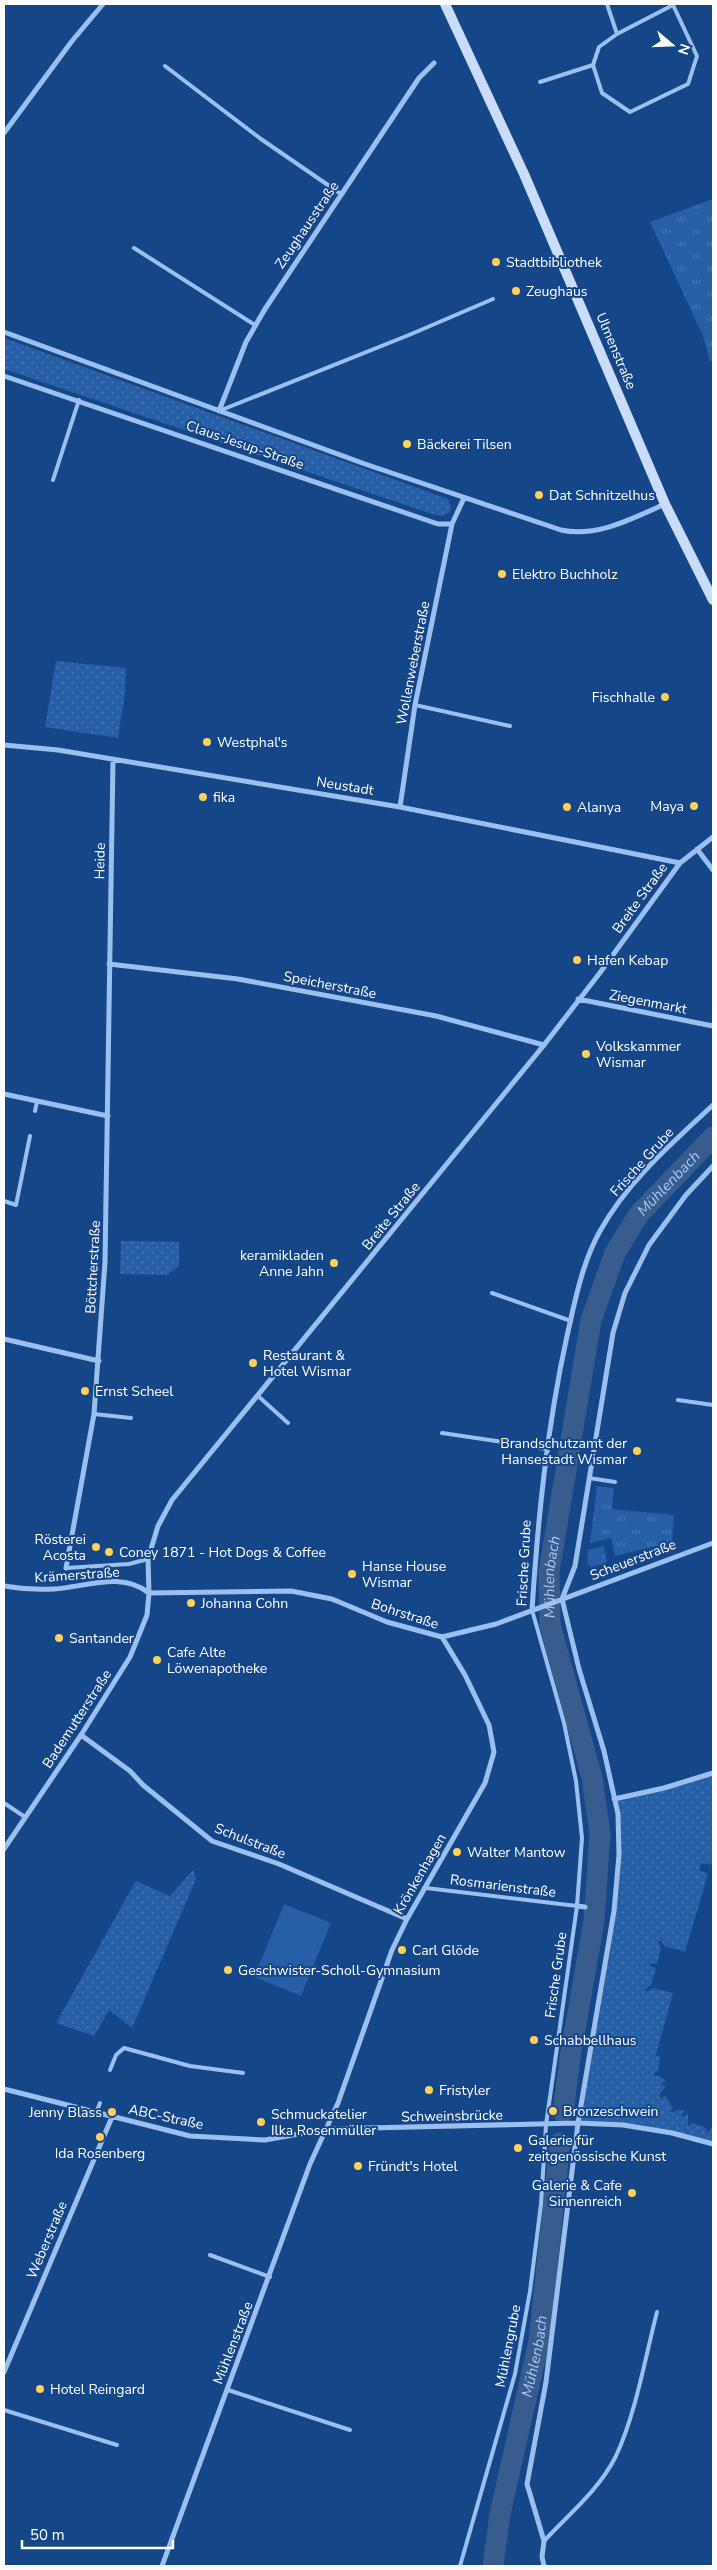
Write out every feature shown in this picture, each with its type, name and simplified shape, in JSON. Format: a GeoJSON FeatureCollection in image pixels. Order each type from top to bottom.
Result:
{"type":"FeatureCollection","features":[{"type":"Feature","properties":{"kind":"street"},"geometry":{"type":"LineString","coordinates":[[4,133],[72,41],[103,4]]}},
{"type":"Feature","properties":{"kind":"street","name":"Ulmenstraße"},"geometry":{"type":"LineString","coordinates":[[445,4],[524,174],[666,504],[713,600]]}},
{"type":"Feature","properties":{"kind":"street","name":"Zeughausstraße"},"geometry":{"type":"LineString","coordinates":[[218,411],[237,362],[255,325],[419,78],[434,62]]}},
{"type":"Feature","properties":{"kind":"street","name":"Claus-Jesup-Straße"},"geometry":{"type":"LineString","coordinates":[[4,332],[218,411],[464,498],[575,532],[589,532],[608,527],[666,504]]}},
{"type":"Feature","properties":{"kind":"street","name":"Claus-Jesup-Straße"},"geometry":{"type":"LineString","coordinates":[[4,376],[79,400],[432,523],[452,524]]}},
{"type":"Feature","properties":{"kind":"street"},"geometry":{"type":"LineString","coordinates":[[452,524],[464,498]]}},
{"type":"Feature","properties":{"kind":"street","name":"Wollenweberstraße"},"geometry":{"type":"LineString","coordinates":[[400,807],[415,706],[452,524]]}},
{"type":"Feature","properties":{"kind":"street","name":"Neustadt"},"geometry":{"type":"LineString","coordinates":[[4,745],[113,759],[400,807],[680,863]]}},
{"type":"Feature","properties":{"kind":"street","name":"Heide"},"geometry":{"type":"LineString","coordinates":[[109,964],[113,759]]}},
{"type":"Feature","properties":{"kind":"street","name":"Breite Straße"},"geometry":{"type":"LineString","coordinates":[[149,1593],[148,1559],[158,1526],[172,1500],[544,1045],[680,863],[713,837]]}},
{"type":"Feature","properties":{"kind":"street"},"geometry":{"type":"LineString","coordinates":[[697,849],[713,870]]}},
{"type":"Feature","properties":{"kind":"street","name":"Speicherstraße"},"geometry":{"type":"LineString","coordinates":[[109,964],[238,980],[436,1016],[544,1045]]}},
{"type":"Feature","properties":{"kind":"street","name":"Böttcherstraße"},"geometry":{"type":"LineString","coordinates":[[66,1568],[94,1414],[99,1361],[105,1252],[109,964]]}},
{"type":"Feature","properties":{"kind":"street","name":"Ziegenmarkt"},"geometry":{"type":"LineString","coordinates":[[578,999],[713,1026]]}},
{"type":"Feature","properties":{"kind":"street"},"geometry":{"type":"LineString","coordinates":[[4,1094],[108,1116]]}},
{"type":"Feature","properties":{"kind":"street","name":"Frische Grube"},"geometry":{"type":"LineString","coordinates":[[532,1610],[538,1514],[546,1449],[556,1387],[581,1279],[599,1233],[624,1195],[713,1105]]}},
{"type":"Feature","properties":{"kind":"street"},"geometry":{"type":"LineString","coordinates":[[544,2566],[542,2557],[544,2540],[527,2484],[547,2373],[578,2123],[614,1910],[619,1855],[618,1814],[604,1752],[579,1669],[562,1599],[575,1566],[613,1333],[625,1293],[648,1245],[686,1195],[713,1166]]}},
{"type":"Feature","properties":{"kind":"street"},"geometry":{"type":"LineString","coordinates":[[4,1339],[99,1361]]}},
{"type":"Feature","properties":{"kind":"street","name":"Scheuerstraße"},"geometry":{"type":"LineString","coordinates":[[562,1599],[713,1543]]}},
{"type":"Feature","properties":{"kind":"street","name":"Krämerstraße"},"geometry":{"type":"LineString","coordinates":[[4,1586],[32,1590],[55,1589],[110,1581],[131,1583],[149,1593]]}},
{"type":"Feature","properties":{"kind":"street","name":"Bohrstraße"},"geometry":{"type":"LineString","coordinates":[[149,1593],[291,1590],[332,1599],[387,1622],[442,1637],[468,1633],[562,1599]]}},
{"type":"Feature","properties":{"kind":"street","name":"Bademutterstraße"},"geometry":{"type":"LineString","coordinates":[[4,1849],[81,1735],[133,1651],[146,1615],[149,1593]]}},
{"type":"Feature","properties":{"kind":"street","name":"Krönkenhagen"},"geometry":{"type":"LineString","coordinates":[[327,2129],[392,1950],[407,1919],[485,1783],[494,1752],[488,1725],[465,1675],[442,1637]]}},
{"type":"Feature","properties":{"kind":"street","name":"Schulstraße"},"geometry":{"type":"LineString","coordinates":[[81,1735],[130,1771],[143,1785],[212,1841],[279,1864],[407,1919]]}},
{"type":"Feature","properties":{"kind":"street"},"geometry":{"type":"LineString","coordinates":[[614,1799],[664,1788],[713,1774]]}},
{"type":"Feature","properties":{"kind":"street"},"geometry":{"type":"LineString","coordinates":[[577,1906],[585,1907]]}},
{"type":"Feature","properties":{"kind":"street","name":"ABC-Straße"},"geometry":{"type":"LineString","coordinates":[[4,2089],[190,2136],[265,2140],[327,2129]]}},
{"type":"Feature","properties":{"kind":"street","name":"Weberstraße"},"geometry":{"type":"LineString","coordinates":[[4,2372],[112,2117]]}},
{"type":"Feature","properties":{"kind":"street","name":"Schweinsbrücke"},"geometry":{"type":"LineString","coordinates":[[327,2129],[578,2123],[623,2124],[672,2133],[713,2144]]}},
{"type":"Feature","properties":{"kind":"street","name":"Mühlenstraße"},"geometry":{"type":"LineString","coordinates":[[162,2566],[270,2277],[310,2164],[327,2129]]}},
{"type":"Feature","properties":{"kind":"lane"},"geometry":{"type":"LineString","coordinates":[[607,4],[617,34]]}},
{"type":"Feature","properties":{"kind":"lane"},"geometry":{"type":"LineString","coordinates":[[673,5],[697,56],[688,84],[630,112],[602,93],[593,65],[599,47],[617,34],[673,5]]}},
{"type":"Feature","properties":{"kind":"lane"},"geometry":{"type":"LineString","coordinates":[[540,82],[593,65]]}},
{"type":"Feature","properties":{"kind":"lane"},"geometry":{"type":"LineString","coordinates":[[165,66],[261,139],[341,194]]}},
{"type":"Feature","properties":{"kind":"lane"},"geometry":{"type":"LineString","coordinates":[[134,248],[255,325]]}},
{"type":"Feature","properties":{"kind":"lane"},"geometry":{"type":"LineString","coordinates":[[218,411],[421,330],[493,299]]}},
{"type":"Feature","properties":{"kind":"lane"},"geometry":{"type":"LineString","coordinates":[[53,480],[79,400]]}},
{"type":"Feature","properties":{"kind":"lane"},"geometry":{"type":"LineString","coordinates":[[415,706],[510,726]]}},
{"type":"Feature","properties":{"kind":"lane"},"geometry":{"type":"LineString","coordinates":[[36,1112],[38,1102]]}},
{"type":"Feature","properties":{"kind":"lane"},"geometry":{"type":"LineString","coordinates":[[4,1201],[16,1205],[30,1136]]}},
{"type":"Feature","properties":{"kind":"lane"},"geometry":{"type":"LineString","coordinates":[[492,1293],[571,1321]]}},
{"type":"Feature","properties":{"kind":"lane"},"geometry":{"type":"LineString","coordinates":[[258,1396],[288,1423]]}},
{"type":"Feature","properties":{"kind":"lane"},"geometry":{"type":"LineString","coordinates":[[678,1400],[713,1405]]}},
{"type":"Feature","properties":{"kind":"lane"},"geometry":{"type":"LineString","coordinates":[[94,1414],[131,1418]]}},
{"type":"Feature","properties":{"kind":"lane"},"geometry":{"type":"LineString","coordinates":[[442,1432],[502,1442]]}},
{"type":"Feature","properties":{"kind":"lane"},"geometry":{"type":"LineString","coordinates":[[534,1447],[546,1449]]}},
{"type":"Feature","properties":{"kind":"lane"},"geometry":{"type":"LineString","coordinates":[[588,1478],[614,1482]]}},
{"type":"Feature","properties":{"kind":"lane"},"geometry":{"type":"LineString","coordinates":[[66,1568],[129,1564],[148,1559]]}},
{"type":"Feature","properties":{"kind":"lane","name":"Frische Grube"},"geometry":{"type":"LineString","coordinates":[[532,1610],[564,1723],[576,1781],[582,1838],[577,1906],[546,2125]]}},
{"type":"Feature","properties":{"kind":"lane"},"geometry":{"type":"LineString","coordinates":[[4,1803],[25,1818]]}},
{"type":"Feature","properties":{"kind":"lane","name":"Rosmarienstraße"},"geometry":{"type":"LineString","coordinates":[[426,1888],[577,1906]]}},
{"type":"Feature","properties":{"kind":"lane"},"geometry":{"type":"LineString","coordinates":[[110,2070],[116,2055],[124,2048],[190,2066],[243,2073]]}},
{"type":"Feature","properties":{"kind":"lane"},"geometry":{"type":"LineString","coordinates":[[96,2113],[100,2103]]}},
{"type":"Feature","properties":{"kind":"lane","name":"Mühlengrube"},"geometry":{"type":"LineString","coordinates":[[460,2566],[515,2374],[530,2292],[541,2204],[546,2125]]}},
{"type":"Feature","properties":{"kind":"lane"},"geometry":{"type":"LineString","coordinates":[[210,2255],[270,2277]]}},
{"type":"Feature","properties":{"kind":"lane"},"geometry":{"type":"LineString","coordinates":[[544,2540],[585,2501],[615,2458],[626,2429],[657,2312]]}},
{"type":"Feature","properties":{"kind":"lane"},"geometry":{"type":"LineString","coordinates":[[228,2390],[350,2430]]}},
{"type":"Feature","properties":{"kind":"lane"},"geometry":{"type":"LineString","coordinates":[[4,2410],[117,2445]]}},
{"type":"Feature","properties":{"kind":"green space"},"geometry":{"type":"Polygon","coordinates":[[[713,199],[713,359],[710,362],[703,336],[650,222],[713,199]]]}},
{"type":"Feature","properties":{"kind":"green space"},"geometry":{"type":"Polygon","coordinates":[[[4,338],[448,499],[451,507],[450,512],[443,516],[432,514],[4,369],[4,338]]]}},
{"type":"Feature","properties":{"kind":"green space"},"geometry":{"type":"Polygon","coordinates":[[[56,661],[126,668],[125,692],[118,738],[45,727],[56,661]]]}},
{"type":"Feature","properties":{"kind":"green space"},"geometry":{"type":"Polygon","coordinates":[[[121,1241],[179,1242],[179,1266],[167,1275],[120,1274],[121,1241]]]}},
{"type":"Feature","properties":{"kind":"green space"},"geometry":{"type":"Polygon","coordinates":[[[597,1486],[614,1488],[612,1509],[674,1515],[672,1542],[615,1556],[611,1538],[590,1543],[597,1486]]]}},
{"type":"Feature","properties":{"kind":"green space"},"geometry":{"type":"Polygon","coordinates":[[[604,1546],[607,1563],[590,1567],[587,1563],[588,1550],[604,1546]]]}},
{"type":"Feature","properties":{"kind":"green space"},"geometry":{"type":"Polygon","coordinates":[[[713,1773],[713,1861],[710,1865],[702,1863],[699,1870],[708,1874],[685,1952],[664,1946],[661,1940],[658,1942],[661,1948],[657,1964],[651,1963],[650,1966],[656,1968],[651,1985],[645,1989],[647,1992],[653,1988],[673,1993],[656,2055],[660,2058],[658,2071],[654,2072],[654,2076],[659,2076],[666,2081],[661,2083],[662,2086],[667,2085],[659,2095],[661,2099],[665,2096],[673,2108],[670,2111],[673,2113],[676,2110],[685,2110],[681,2115],[684,2117],[688,2113],[688,2126],[693,2123],[706,2128],[708,2133],[713,2125],[713,2144],[623,2125],[578,2123],[618,1884],[620,1840],[614,1799],[713,1773]]]}},
{"type":"Feature","properties":{"kind":"green space"},"geometry":{"type":"Polygon","coordinates":[[[193,1870],[196,1879],[132,2028],[109,2010],[94,2036],[56,2023],[136,1881],[170,1896],[193,1870]]]}},
{"type":"Feature","properties":{"kind":"green space"},"geometry":{"type":"Polygon","coordinates":[[[284,1904],[331,1923],[301,1996],[254,1977],[284,1904]]]}},
{"type":"Feature","properties":{"kind":"waterway","name":"Mühlenbach"},"geometry":{"type":"LineString","coordinates":[[563,2112],[570,2058],[594,1921],[600,1833],[592,1778],[550,1625],[549,1572],[591,1320],[615,1253],[639,1214],[713,1137]]}},
{"type":"Feature","properties":{"kind":"waterway","name":"Mühlenbach"},"geometry":{"type":"LineString","coordinates":[[493,2566],[500,2514],[539,2341],[560,2143]]}},
{"type":"Feature","properties":{"kind":"place","name":"Stadtbibliothek"},"geometry":{"type":"Point","coordinates":[496,262]}},
{"type":"Feature","properties":{"kind":"place","name":"Zeughaus"},"geometry":{"type":"Point","coordinates":[516,291]}},
{"type":"Feature","properties":{"kind":"place","name":"Bäckerei Tilsen"},"geometry":{"type":"Point","coordinates":[407,444]}},
{"type":"Feature","properties":{"kind":"place","name":"Dat Schnitzelhus"},"geometry":{"type":"Point","coordinates":[539,495]}},
{"type":"Feature","properties":{"kind":"place","name":"Elektro Buchholz"},"geometry":{"type":"Point","coordinates":[502,574]}},
{"type":"Feature","properties":{"kind":"place","name":"Fischhalle"},"geometry":{"type":"Point","coordinates":[665,697]}},
{"type":"Feature","properties":{"kind":"place","name":"Westphal's"},"geometry":{"type":"Point","coordinates":[207,742]}},
{"type":"Feature","properties":{"kind":"place","name":"fika"},"geometry":{"type":"Point","coordinates":[203,797]}},
{"type":"Feature","properties":{"kind":"place","name":"Maya"},"geometry":{"type":"Point","coordinates":[694,806]}},
{"type":"Feature","properties":{"kind":"place","name":"Alanya"},"geometry":{"type":"Point","coordinates":[567,807]}},
{"type":"Feature","properties":{"kind":"place","name":"Hafen Kebap"},"geometry":{"type":"Point","coordinates":[577,960]}},
{"type":"Feature","properties":{"kind":"place","name":"Volkskammer Wismar"},"geometry":{"type":"Point","coordinates":[586,1054]}},
{"type":"Feature","properties":{"kind":"place","name":"keramikladen Anne Jahn"},"geometry":{"type":"Point","coordinates":[334,1263]}},
{"type":"Feature","properties":{"kind":"place","name":"Restaurant & Hotel Wismar"},"geometry":{"type":"Point","coordinates":[253,1363]}},
{"type":"Feature","properties":{"kind":"place","name":"Ernst Scheel"},"geometry":{"type":"Point","coordinates":[85,1391]}},
{"type":"Feature","properties":{"kind":"place","name":"Brandschutzamt der Hansestadt Wismar"},"geometry":{"type":"Point","coordinates":[637,1451]}},
{"type":"Feature","properties":{"kind":"place","name":"Rösterei Acosta"},"geometry":{"type":"Point","coordinates":[96,1547]}},
{"type":"Feature","properties":{"kind":"place","name":"Coney 1871 - Hot Dogs & Coffee"},"geometry":{"type":"Point","coordinates":[109,1552]}},
{"type":"Feature","properties":{"kind":"place","name":"Hanse House Wismar"},"geometry":{"type":"Point","coordinates":[352,1574]}},
{"type":"Feature","properties":{"kind":"place","name":"Johanna Cohn"},"geometry":{"type":"Point","coordinates":[191,1603]}},
{"type":"Feature","properties":{"kind":"place","name":"Santander"},"geometry":{"type":"Point","coordinates":[59,1638]}},
{"type":"Feature","properties":{"kind":"place","name":"Cafe Alte Löwenapotheke"},"geometry":{"type":"Point","coordinates":[157,1660]}},
{"type":"Feature","properties":{"kind":"place","name":"Walter Mantow"},"geometry":{"type":"Point","coordinates":[457,1852]}},
{"type":"Feature","properties":{"kind":"place","name":"Carl Glöde"},"geometry":{"type":"Point","coordinates":[402,1950]}},
{"type":"Feature","properties":{"kind":"place","name":"Geschwister-Scholl-Gymnasium"},"geometry":{"type":"Point","coordinates":[228,1970]}},
{"type":"Feature","properties":{"kind":"place","name":"Schabbellhaus"},"geometry":{"type":"Point","coordinates":[534,2040]}},
{"type":"Feature","properties":{"kind":"place","name":"Fristyler"},"geometry":{"type":"Point","coordinates":[429,2090]}},
{"type":"Feature","properties":{"kind":"place","name":"Bronzeschwein"},"geometry":{"type":"Point","coordinates":[553,2111]}},
{"type":"Feature","properties":{"kind":"place","name":"Jenny Blass"},"geometry":{"type":"Point","coordinates":[112,2112]}},
{"type":"Feature","properties":{"kind":"place","name":"Schmuckatelier Ilka Rosenmüller"},"geometry":{"type":"Point","coordinates":[261,2122]}},
{"type":"Feature","properties":{"kind":"place","name":"Ida Rosenberg"},"geometry":{"type":"Point","coordinates":[100,2137]}},
{"type":"Feature","properties":{"kind":"place","name":"Galerie für zeitgenössische Kunst"},"geometry":{"type":"Point","coordinates":[518,2148]}},
{"type":"Feature","properties":{"kind":"place","name":"Fründt's Hotel"},"geometry":{"type":"Point","coordinates":[358,2166]}},
{"type":"Feature","properties":{"kind":"place","name":"Galerie & Cafe Sinnenreich"},"geometry":{"type":"Point","coordinates":[632,2193]}},
{"type":"Feature","properties":{"kind":"place","name":"Hotel Reingard"},"geometry":{"type":"Point","coordinates":[40,2389]}}]}
